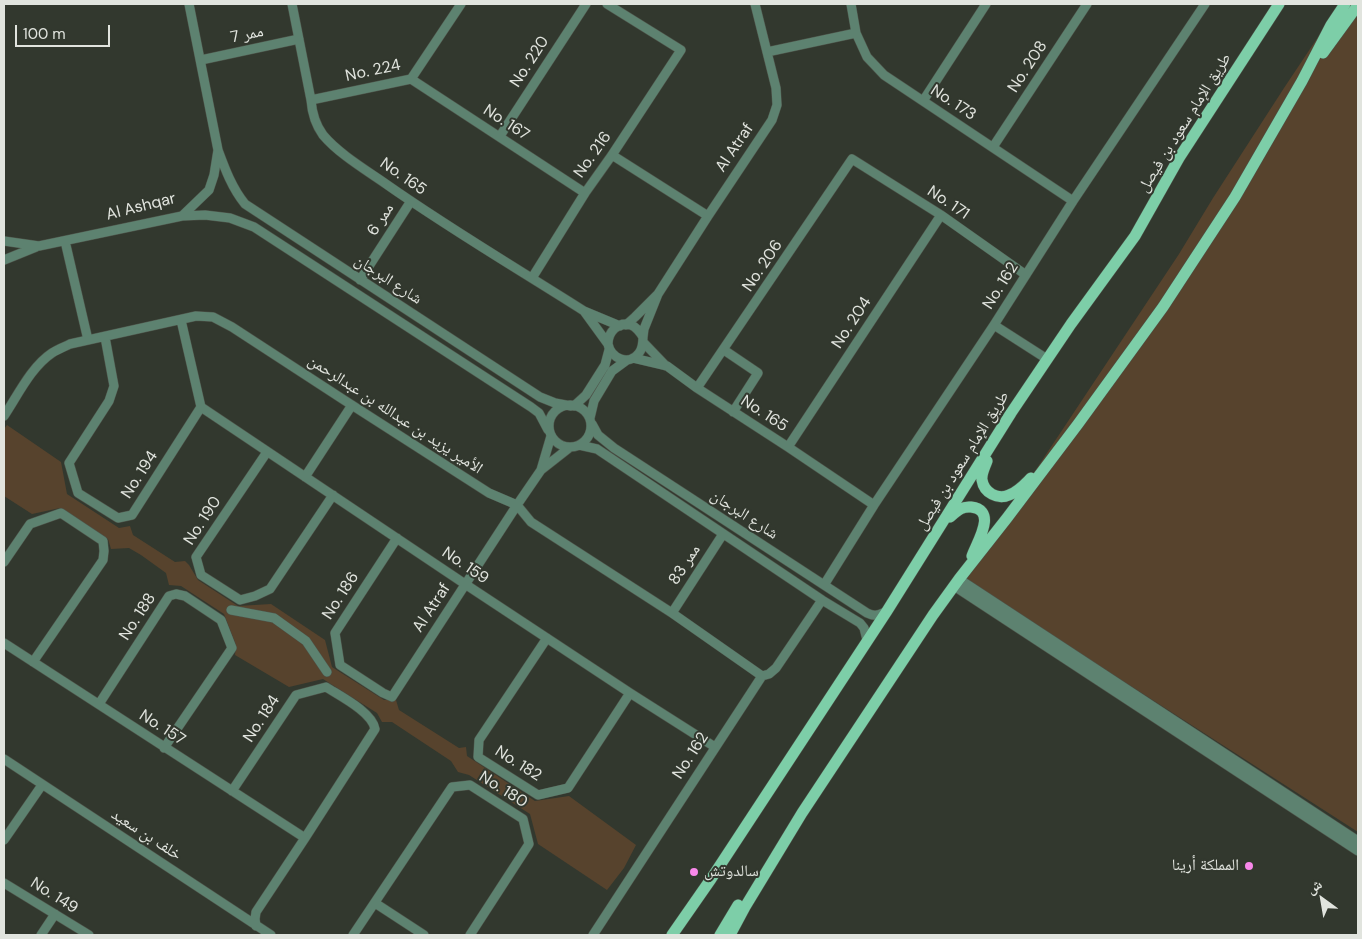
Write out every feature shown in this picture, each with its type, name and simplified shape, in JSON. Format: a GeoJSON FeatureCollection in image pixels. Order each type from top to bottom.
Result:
{"type":"FeatureCollection","features":[{"type":"Feature","properties":{"kind":"main road","name":"طريق الإمام سعود بن فيصل"},"geometry":{"type":"LineString","coordinates":[[672,935],[711,879],[887,611],[1070,324],[1135,236],[1179,158],[1279,4]]}},
{"type":"Feature","properties":{"kind":"main road"},"geometry":{"type":"LineString","coordinates":[[730,935],[744,907],[834,763],[913,644],[956,583],[1048,463],[1163,307],[1234,197],[1302,81],[1344,4]]}},
{"type":"Feature","properties":{"kind":"main road"},"geometry":{"type":"LineString","coordinates":[[1302,81],[1358,5]]}},
{"type":"Feature","properties":{"kind":"main road"},"geometry":{"type":"LineString","coordinates":[[1003,428],[982,473],[982,480],[988,492],[1003,497],[1009,496],[1048,463]]}},
{"type":"Feature","properties":{"kind":"main road"},"geometry":{"type":"LineString","coordinates":[[944,523],[964,507],[978,509],[983,513],[985,520],[984,530],[969,566]]}},
{"type":"Feature","properties":{"kind":"main road"},"geometry":{"type":"LineString","coordinates":[[720,935],[749,889],[777,854]]}},
{"type":"Feature","properties":{"kind":"street","name":"Al Ashqar"},"geometry":{"type":"LineString","coordinates":[[4,241],[39,246],[182,216],[209,190],[214,175],[218,150],[189,4]]}},
{"type":"Feature","properties":{"kind":"street","name":"No. 165"},"geometry":{"type":"LineString","coordinates":[[292,4],[312,111],[316,124],[324,136],[343,154],[411,201],[584,311]]}},
{"type":"Feature","properties":{"kind":"street","name":"No. 224"},"geometry":{"type":"LineString","coordinates":[[311,100],[411,78],[461,4]]}},
{"type":"Feature","properties":{"kind":"street","name":"No. 220"},"geometry":{"type":"LineString","coordinates":[[500,136],[586,4]]}},
{"type":"Feature","properties":{"kind":"street","name":"No. 216"},"geometry":{"type":"LineString","coordinates":[[532,278],[585,193],[681,50],[607,4]]}},
{"type":"Feature","properties":{"kind":"street","name":"Al Atraf"},"geometry":{"type":"LineString","coordinates":[[643,340],[644,330],[658,294],[772,120],[777,106],[776,88],[755,4]]}},
{"type":"Feature","properties":{"kind":"street","name":"No. 173"},"geometry":{"type":"LineString","coordinates":[[851,4],[856,33],[867,57],[884,75],[1073,201]]}},
{"type":"Feature","properties":{"kind":"street"},"geometry":{"type":"LineString","coordinates":[[923,101],[986,4]]}},
{"type":"Feature","properties":{"kind":"street","name":"No. 208"},"geometry":{"type":"LineString","coordinates":[[993,147],[1087,4]]}},
{"type":"Feature","properties":{"kind":"street","name":"No. 162"},"geometry":{"type":"LineString","coordinates":[[824,585],[874,505],[994,325],[1073,201],[1205,4]]}},
{"type":"Feature","properties":{"kind":"street"},"geometry":{"type":"LineString","coordinates":[[768,52],[856,33]]}},
{"type":"Feature","properties":{"kind":"street","name":"ممر 7"},"geometry":{"type":"LineString","coordinates":[[201,60],[299,39]]}},
{"type":"Feature","properties":{"kind":"street","name":"No. 167"},"geometry":{"type":"LineString","coordinates":[[411,78],[585,193]]}},
{"type":"Feature","properties":{"kind":"street","name":"شارع البرجان"},"geometry":{"type":"LineString","coordinates":[[218,150],[226,172],[237,194],[245,204],[540,396],[555,403],[579,406],[584,409],[598,435],[614,448],[867,614],[878,616],[887,611]]}},
{"type":"Feature","properties":{"kind":"street"},"geometry":{"type":"LineString","coordinates":[[612,155],[708,216]]}},
{"type":"Feature","properties":{"kind":"street","name":"No. 171"},"geometry":{"type":"LineString","coordinates":[[852,160],[941,215],[1026,275]]}},
{"type":"Feature","properties":{"kind":"street","name":"No. 206"},"geometry":{"type":"LineString","coordinates":[[697,388],[852,160]]}},
{"type":"Feature","properties":{"kind":"street","name":"ممر 6"},"geometry":{"type":"LineString","coordinates":[[360,280],[411,201]]}},
{"type":"Feature","properties":{"kind":"street","name":"شارع البرجان"},"geometry":{"type":"LineString","coordinates":[[182,216],[205,215],[230,218],[254,227],[531,406],[539,413],[550,433],[562,447],[569,448]]}},
{"type":"Feature","properties":{"kind":"street","name":"No. 204"},"geometry":{"type":"LineString","coordinates":[[788,447],[941,215]]}},
{"type":"Feature","properties":{"kind":"street"},"geometry":{"type":"LineString","coordinates":[[65,241],[88,340]]}},
{"type":"Feature","properties":{"kind":"street"},"geometry":{"type":"LineString","coordinates":[[4,260],[39,246]]}},
{"type":"Feature","properties":{"kind":"street","name":"Al Atraf"},"geometry":{"type":"LineString","coordinates":[[623,325],[635,317],[658,294]]}},
{"type":"Feature","properties":{"kind":"street"},"geometry":{"type":"LineString","coordinates":[[584,311],[598,318],[636,328],[643,340],[667,366]]}},
{"type":"Feature","properties":{"kind":"street"},"geometry":{"type":"LineString","coordinates":[[584,311],[613,355],[618,358],[630,359]]}},
{"type":"Feature","properties":{"kind":"street","name":"الأمير يزيد بن عبدالله بن عبدالرحمن"},"geometry":{"type":"LineString","coordinates":[[4,416],[30,375],[40,364],[52,353],[70,344],[196,316],[214,317],[489,493],[517,505],[531,522],[672,613],[762,676]]}},
{"type":"Feature","properties":{"kind":"street"},"geometry":{"type":"LineString","coordinates":[[181,320],[201,407]]}},
{"type":"Feature","properties":{"kind":"street"},"geometry":{"type":"LineString","coordinates":[[541,470],[550,433],[550,419],[559,408],[573,406],[586,395],[605,365],[610,333],[614,328],[623,325]]}},
{"type":"Feature","properties":{"kind":"street"},"geometry":{"type":"LineString","coordinates":[[994,325],[1047,359]]}},
{"type":"Feature","properties":{"kind":"street","name":"No. 194"},"geometry":{"type":"LineString","coordinates":[[105,337],[114,386],[109,401],[69,463],[78,493],[118,518],[132,515],[201,407]]}},
{"type":"Feature","properties":{"kind":"street"},"geometry":{"type":"LineString","coordinates":[[541,470],[569,448],[579,445],[589,436],[594,401],[612,371],[639,353],[643,340]]}},
{"type":"Feature","properties":{"kind":"street"},"geometry":{"type":"LineString","coordinates":[[724,350],[758,373],[734,412]]}},
{"type":"Feature","properties":{"kind":"street","name":"No. 165"},"geometry":{"type":"LineString","coordinates":[[630,359],[667,366],[697,388],[874,505]]}},
{"type":"Feature","properties":{"kind":"street"},"geometry":{"type":"LineString","coordinates":[[305,477],[352,405]]}},
{"type":"Feature","properties":{"kind":"street","name":"No. 159"},"geometry":{"type":"LineString","coordinates":[[201,407],[465,584],[715,747]]}},
{"type":"Feature","properties":{"kind":"street","name":"شارع البرجان"},"geometry":{"type":"LineString","coordinates":[[579,445],[597,449],[822,600],[860,623],[864,628],[867,640]]}},
{"type":"Feature","properties":{"kind":"street","name":"No. 190"},"geometry":{"type":"LineString","coordinates":[[267,452],[196,557],[201,575],[240,600],[270,589],[333,495]]}},
{"type":"Feature","properties":{"kind":"street","name":"Al Atraf"},"geometry":{"type":"LineString","coordinates":[[398,687],[541,470]]}},
{"type":"Feature","properties":{"kind":"street"},"geometry":{"type":"LineString","coordinates":[[4,562],[30,524],[60,514],[103,542],[103,560],[33,662]]}},
{"type":"Feature","properties":{"kind":"street","name":"ممر 83"},"geometry":{"type":"LineString","coordinates":[[672,613],[723,534]]}},
{"type":"Feature","properties":{"kind":"street","name":"No. 186"},"geometry":{"type":"LineString","coordinates":[[397,538],[335,633],[340,664],[392,697],[398,687]]}},
{"type":"Feature","properties":{"kind":"street"},"geometry":{"type":"LineString","coordinates":[[956,583],[974,591],[1358,841]]}},
{"type":"Feature","properties":{"kind":"street"},"geometry":{"type":"LineString","coordinates":[[956,583],[1358,851]]}},
{"type":"Feature","properties":{"kind":"street","name":"No. 188"},"geometry":{"type":"LineString","coordinates":[[99,704],[169,596],[176,594],[185,596],[221,620],[232,648],[164,748]]}},
{"type":"Feature","properties":{"kind":"street","name":"No. 162"},"geometry":{"type":"LineString","coordinates":[[593,935],[762,676],[769,674],[776,668],[822,600]]}},
{"type":"Feature","properties":{"kind":"street"},"geometry":{"type":"LineString","coordinates":[[231,610],[274,618],[306,641],[327,672]]}},
{"type":"Feature","properties":{"kind":"street","name":"No. 182"},"geometry":{"type":"LineString","coordinates":[[547,638],[479,740],[478,757],[538,795],[568,788],[630,692]]}},
{"type":"Feature","properties":{"kind":"street","name":"No. 157"},"geometry":{"type":"LineString","coordinates":[[4,643],[305,838]]}},
{"type":"Feature","properties":{"kind":"street","name":"No. 184"},"geometry":{"type":"LineString","coordinates":[[232,791],[296,695],[326,687],[365,713],[374,722],[375,728],[305,838]]}},
{"type":"Feature","properties":{"kind":"street","name":"خلف بن سعيد"},"geometry":{"type":"LineString","coordinates":[[4,759],[271,935]]}},
{"type":"Feature","properties":{"kind":"street"},"geometry":{"type":"LineString","coordinates":[[4,840],[42,784]]}},
{"type":"Feature","properties":{"kind":"street","name":"No. 180"},"geometry":{"type":"LineString","coordinates":[[353,935],[452,787],[470,785],[523,819],[529,844],[470,935]]}},
{"type":"Feature","properties":{"kind":"street"},"geometry":{"type":"LineString","coordinates":[[256,926],[256,912],[305,838]]}},
{"type":"Feature","properties":{"kind":"street","name":"No. 149"},"geometry":{"type":"LineString","coordinates":[[4,883],[89,935]]}},
{"type":"Feature","properties":{"kind":"street"},"geometry":{"type":"LineString","coordinates":[[375,903],[424,935]]}},
{"type":"Feature","properties":{"kind":"street"},"geometry":{"type":"LineString","coordinates":[[41,935],[55,914]]}},
{"type":"Feature","properties":{"kind":"shaded area"},"geometry":{"type":"Polygon","coordinates":[[[1340,4],[1358,4],[1358,832],[964,578],[1179,254],[1213,198],[1340,4]]]}},
{"type":"Feature","properties":{"kind":"shaded area"},"geometry":{"type":"Polygon","coordinates":[[[7,425],[61,462],[67,494],[119,528],[130,526],[133,535],[175,562],[185,561],[198,580],[238,606],[271,604],[325,640],[332,667],[384,700],[396,700],[399,710],[459,748],[466,747],[467,756],[535,801],[569,796],[636,845],[624,868],[607,890],[538,844],[530,814],[469,775],[458,772],[451,761],[392,722],[382,722],[377,713],[323,679],[289,687],[235,655],[236,645],[224,614],[181,586],[169,585],[166,573],[141,555],[129,548],[111,549],[108,539],[60,508],[32,514],[4,496],[4,429],[7,425]]]}},
{"type":"Feature","properties":{"kind":"place","name":"المملكة أرينا"},"geometry":{"type":"Point","coordinates":[1249,866]}},
{"type":"Feature","properties":{"kind":"place","name":"سالدوتش"},"geometry":{"type":"Point","coordinates":[694,872]}}]}
